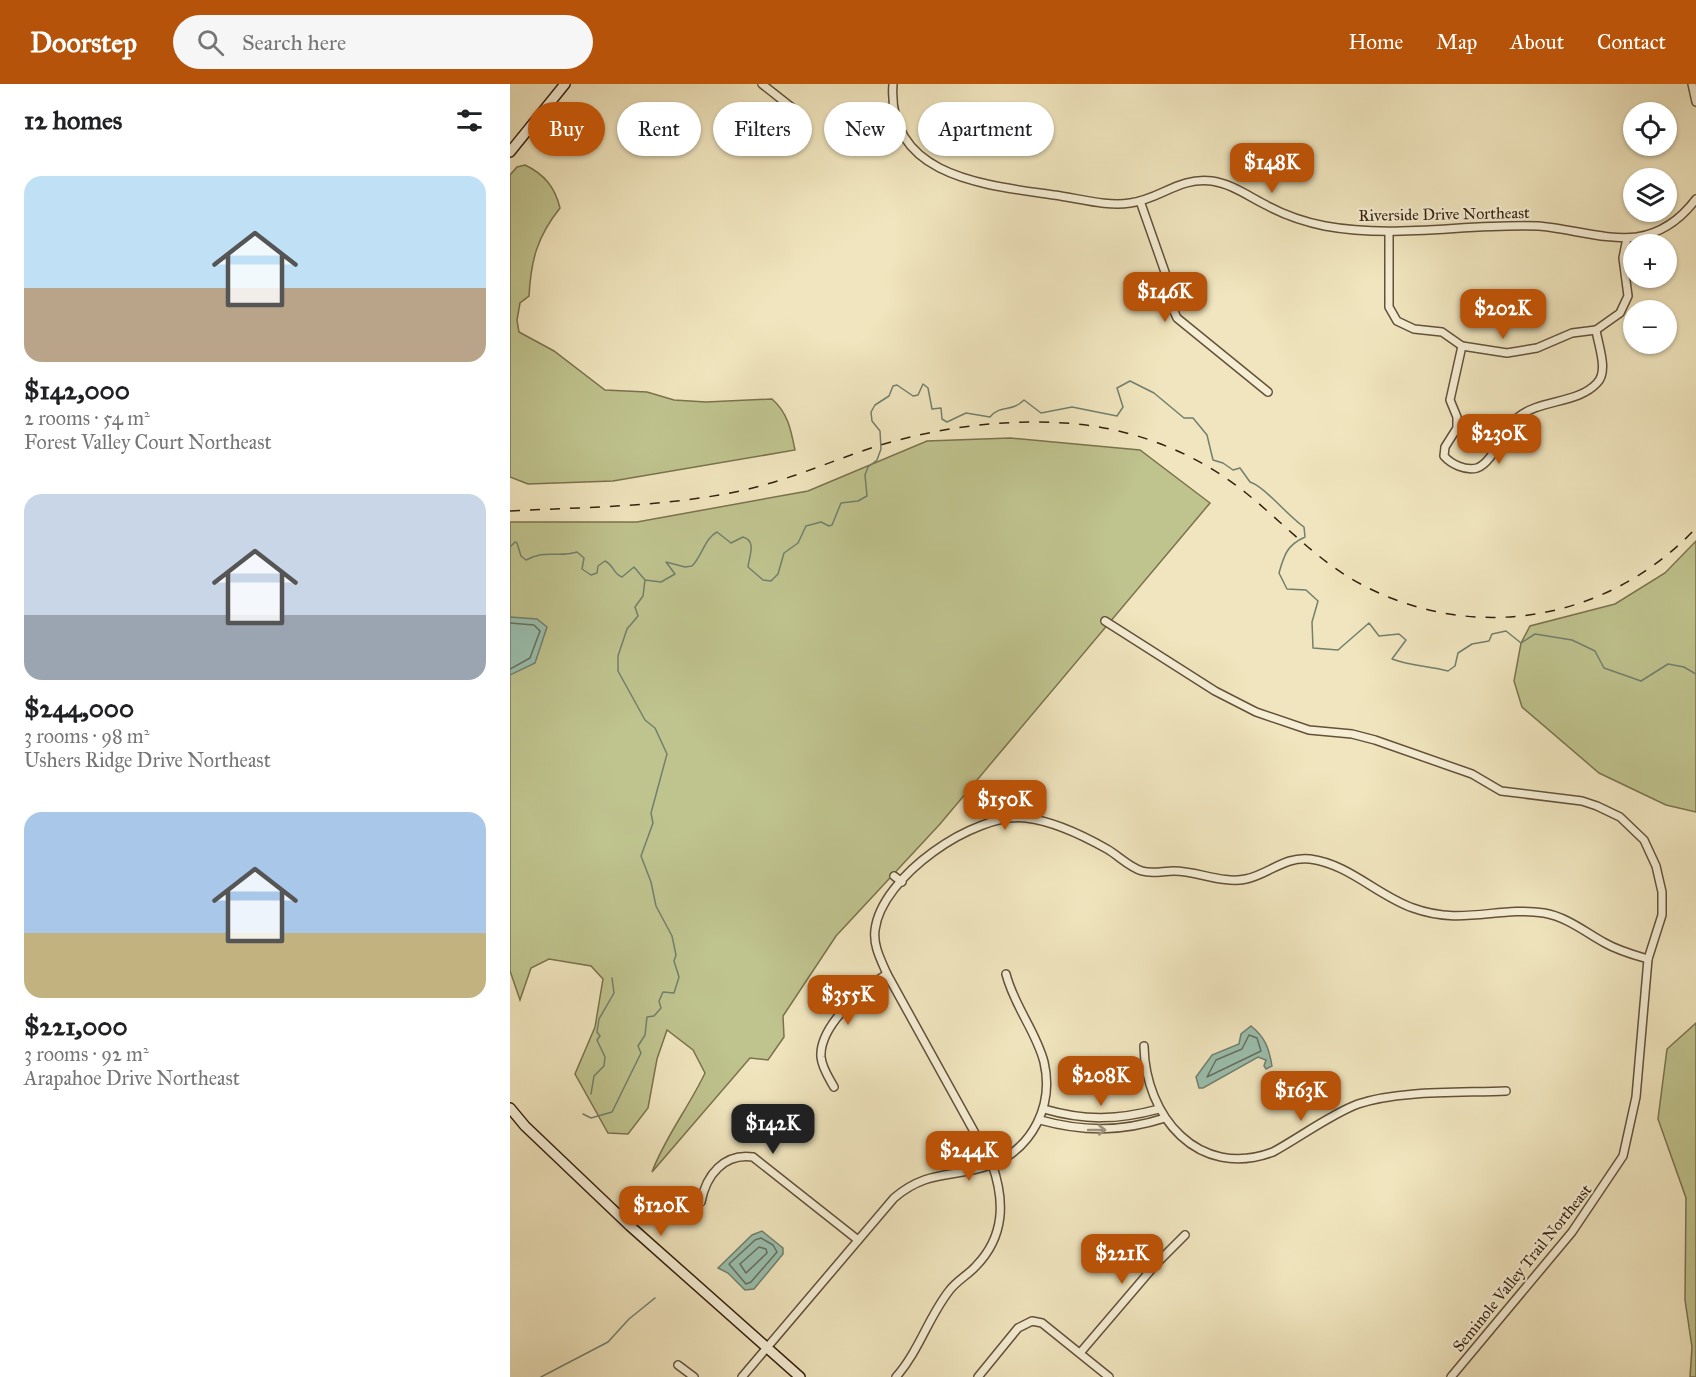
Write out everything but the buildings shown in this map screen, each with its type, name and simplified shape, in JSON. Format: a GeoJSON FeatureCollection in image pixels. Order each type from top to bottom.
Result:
{"type":"FeatureCollection","features":[{"type":"Feature","properties":{"kind":"street"},"geometry":{"type":"LineString","coordinates":[[510,152],[565,84]]}},
{"type":"Feature","properties":{"kind":"street"},"geometry":{"type":"LineString","coordinates":[[762,84],[785,102]]}},
{"type":"Feature","properties":{"kind":"street","name":"Riverside Drive Northeast"},"geometry":{"type":"LineString","coordinates":[[893,84],[893,107],[900,132],[918,155],[943,170],[1003,187],[1118,204],[1140,201],[1179,183],[1214,182],[1241,191],[1295,218],[1324,226],[1389,232],[1537,226],[1623,237]]}},
{"type":"Feature","properties":{"kind":"street"},"geometry":{"type":"LineString","coordinates":[[1692,84],[1696,102]]}},
{"type":"Feature","properties":{"kind":"street","name":"Riverside Drive Northeast"},"geometry":{"type":"LineString","coordinates":[[1649,234],[1667,226],[1687,211],[1696,199]]}},
{"type":"Feature","properties":{"kind":"street"},"geometry":{"type":"LineString","coordinates":[[1140,201],[1166,275],[1169,300],[1177,318],[1268,392]]}},
{"type":"Feature","properties":{"kind":"street"},"geometry":{"type":"LineString","coordinates":[[1389,232],[1391,282],[1388,295],[1392,315],[1404,326],[1442,332],[1462,346],[1507,353],[1521,351],[1572,333],[1596,330],[1610,323],[1626,306],[1627,288]]}},
{"type":"Feature","properties":{"kind":"street"},"geometry":{"type":"LineString","coordinates":[[1462,346],[1450,400],[1457,417],[1457,428],[1445,447],[1444,456],[1455,465],[1476,468],[1485,463],[1508,428],[1519,416],[1586,391],[1599,382],[1603,369],[1596,330]]}},
{"type":"Feature","properties":{"kind":"street","name":"Seminole Valley Trail Northeast"},"geometry":{"type":"LineString","coordinates":[[1105,621],[1215,691],[1257,712],[1309,730],[1352,734],[1375,740],[1472,774],[1502,791],[1582,801],[1620,817],[1644,840],[1656,866],[1662,892],[1662,915],[1648,959],[1636,1097],[1623,1155],[1572,1232],[1451,1377]]}},
{"type":"Feature","properties":{"kind":"street"},"geometry":{"type":"LineString","coordinates":[[896,1377],[910,1362],[949,1290],[987,1254],[999,1229],[1002,1209],[1001,1188],[992,1164],[887,974],[876,949],[874,932],[878,916],[902,882],[933,851],[962,834],[992,821],[1010,817],[1027,818],[1042,821],[1106,849],[1142,871],[1193,872],[1232,880],[1247,879],[1293,860],[1321,861],[1412,908],[1440,915],[1462,917],[1520,910],[1547,914],[1572,923],[1607,944],[1648,959]]}},
{"type":"Feature","properties":{"kind":"street"},"geometry":{"type":"LineString","coordinates":[[894,876],[902,882]]}},
{"type":"Feature","properties":{"kind":"street"},"geometry":{"type":"LineString","coordinates":[[834,1088],[821,1056],[828,1031],[858,993],[887,974]]}},
{"type":"Feature","properties":{"kind":"street"},"geometry":{"type":"LineString","coordinates":[[742,1377],[858,1240],[907,1187],[935,1175],[992,1164],[1023,1144],[1040,1120],[1047,1092],[1044,1061],[1011,995],[1006,974]]}},
{"type":"Feature","properties":{"kind":"street"},"geometry":{"type":"LineString","coordinates":[[1144,1046],[1144,1067],[1165,1118],[1173,1129],[1197,1149],[1225,1158],[1242,1160],[1273,1152],[1357,1105],[1428,1094],[1506,1091]]}},
{"type":"Feature","properties":{"kind":"street"},"geometry":{"type":"LineString","coordinates":[[510,1108],[525,1126],[630,1226],[800,1377]]}},
{"type":"Feature","properties":{"kind":"street"},"geometry":{"type":"LineString","coordinates":[[1044,1109],[1083,1119],[1100,1120],[1121,1118],[1159,1108]]}},
{"type":"Feature","properties":{"kind":"street"},"geometry":{"type":"LineString","coordinates":[[1040,1120],[1081,1130],[1101,1130],[1131,1127],[1165,1118]]}},
{"type":"Feature","properties":{"kind":"street"},"geometry":{"type":"LineString","coordinates":[[701,1202],[704,1185],[721,1163],[731,1157],[753,1156],[858,1240]]}},
{"type":"Feature","properties":{"kind":"street"},"geometry":{"type":"LineString","coordinates":[[1080,1353],[1156,1264],[1185,1235]]}},
{"type":"Feature","properties":{"kind":"street"},"geometry":{"type":"LineString","coordinates":[[978,1377],[1018,1328],[1032,1321],[1042,1323],[1109,1377]]}},
{"type":"Feature","properties":{"kind":"street"},"geometry":{"type":"LineString","coordinates":[[678,1365],[694,1377]]}},
{"type":"Feature","properties":{"kind":"green space"},"geometry":{"type":"Polygon","coordinates":[[[525,165],[548,182],[560,208],[546,229],[537,249],[531,271],[529,296],[520,303],[517,320],[519,332],[554,351],[605,390],[647,392],[674,400],[706,402],[772,399],[785,416],[795,450],[613,481],[528,484],[510,477],[510,175],[517,167],[525,165]]]}},
{"type":"Feature","properties":{"kind":"green space"},"geometry":{"type":"Polygon","coordinates":[[[1010,438],[1140,450],[1210,503],[940,824],[836,936],[783,1016],[784,1037],[768,1060],[750,1058],[652,1172],[705,1073],[693,1050],[667,1030],[657,1059],[648,1108],[628,1134],[608,1133],[575,1074],[595,1027],[603,979],[591,966],[549,959],[531,968],[520,1000],[510,971],[510,522],[637,522],[808,491],[927,441],[1010,438]]]}},
{"type":"Feature","properties":{"kind":"green space"},"geometry":{"type":"Polygon","coordinates":[[[1696,541],[1696,812],[1666,805],[1599,773],[1522,707],[1514,681],[1521,643],[1530,626],[1615,604],[1665,573],[1696,541]]]}},
{"type":"Feature","properties":{"kind":"green space"},"geometry":{"type":"Polygon","coordinates":[[[1696,1023],[1696,1377],[1690,1377],[1692,1347],[1685,1300],[1686,1198],[1658,1119],[1667,1049],[1696,1023]]]}},
{"type":"Feature","properties":{"kind":"water"},"geometry":{"type":"Polygon","coordinates":[[[510,617],[537,619],[547,627],[535,663],[510,675],[510,617]]]}},
{"type":"Feature","properties":{"kind":"water"},"geometry":{"type":"Polygon","coordinates":[[[1251,1026],[1266,1043],[1272,1066],[1266,1069],[1264,1066],[1266,1060],[1258,1057],[1203,1088],[1199,1088],[1196,1077],[1212,1055],[1239,1044],[1241,1034],[1251,1026]]]}},
{"type":"Feature","properties":{"kind":"water"},"geometry":{"type":"Polygon","coordinates":[[[762,1231],[783,1248],[783,1254],[754,1289],[745,1290],[728,1273],[718,1268],[752,1235],[762,1231]]]}},
{"type":"Feature","properties":{"kind":"waterway"},"geometry":{"type":"LineString","coordinates":[[510,547],[515,542],[517,543],[521,556],[526,560],[545,554],[577,552],[584,558],[582,569],[591,575],[597,573],[598,566],[605,561],[622,577],[634,567],[645,580],[661,582],[675,574],[666,562],[685,567],[692,566],[709,538],[717,532],[731,543],[743,537],[747,539],[751,545],[748,567],[763,580],[771,581],[778,574],[784,553],[798,543],[806,526],[821,522],[832,525],[841,503],[858,501],[867,496],[865,475],[868,467],[877,460],[881,449],[880,431],[872,421],[871,412],[875,405],[889,396],[893,386],[897,385],[913,396],[918,395],[923,384],[928,388],[932,409],[941,408],[942,419],[947,422],[966,413],[990,417],[1024,400],[1041,413],[1072,407],[1117,416],[1123,407],[1117,388],[1130,381],[1154,393],[1184,418],[1193,418],[1207,435],[1213,460],[1233,470],[1240,468],[1250,482],[1262,489],[1304,527],[1305,537],[1294,543],[1287,551],[1279,573],[1287,589],[1306,590],[1318,601],[1312,622],[1313,648],[1338,650],[1369,623],[1379,636],[1399,634],[1406,640],[1392,659],[1448,671],[1455,666],[1458,653],[1472,644],[1489,641],[1492,634],[1506,631],[1521,643],[1535,634],[1572,640],[1595,651],[1604,668],[1641,681],[1668,664],[1684,667],[1696,674]]}},
{"type":"Feature","properties":{"kind":"waterway"},"geometry":{"type":"LineString","coordinates":[[583,1114],[591,1118],[612,1112],[641,1053],[638,1046],[645,1035],[647,1017],[654,1016],[661,1008],[659,1001],[663,992],[674,993],[679,977],[674,961],[676,955],[672,936],[656,906],[651,882],[641,856],[653,823],[651,813],[667,754],[655,728],[645,720],[618,671],[618,656],[627,629],[638,616],[635,607],[643,596],[645,580]]}},
{"type":"Feature","properties":{"kind":"waterway"},"geometry":{"type":"LineString","coordinates":[[591,1094],[594,1076],[604,1066],[605,1057],[597,1040],[600,1036],[597,1032],[599,1019],[614,993],[612,978]]}},
{"type":"Feature","properties":{"kind":"waterway"},"geometry":{"type":"LineString","coordinates":[[541,1377],[608,1342],[629,1319],[655,1298]]}},
{"type":"Feature","properties":{"kind":"railway"},"geometry":{"type":"LineString","coordinates":[[510,511],[625,506],[711,496],[774,482],[897,440],[968,426],[1040,422],[1089,425],[1113,430],[1183,453],[1226,478],[1350,578],[1394,599],[1440,612],[1486,617],[1532,614],[1577,604],[1620,586],[1660,560],[1696,528]]}}]}
